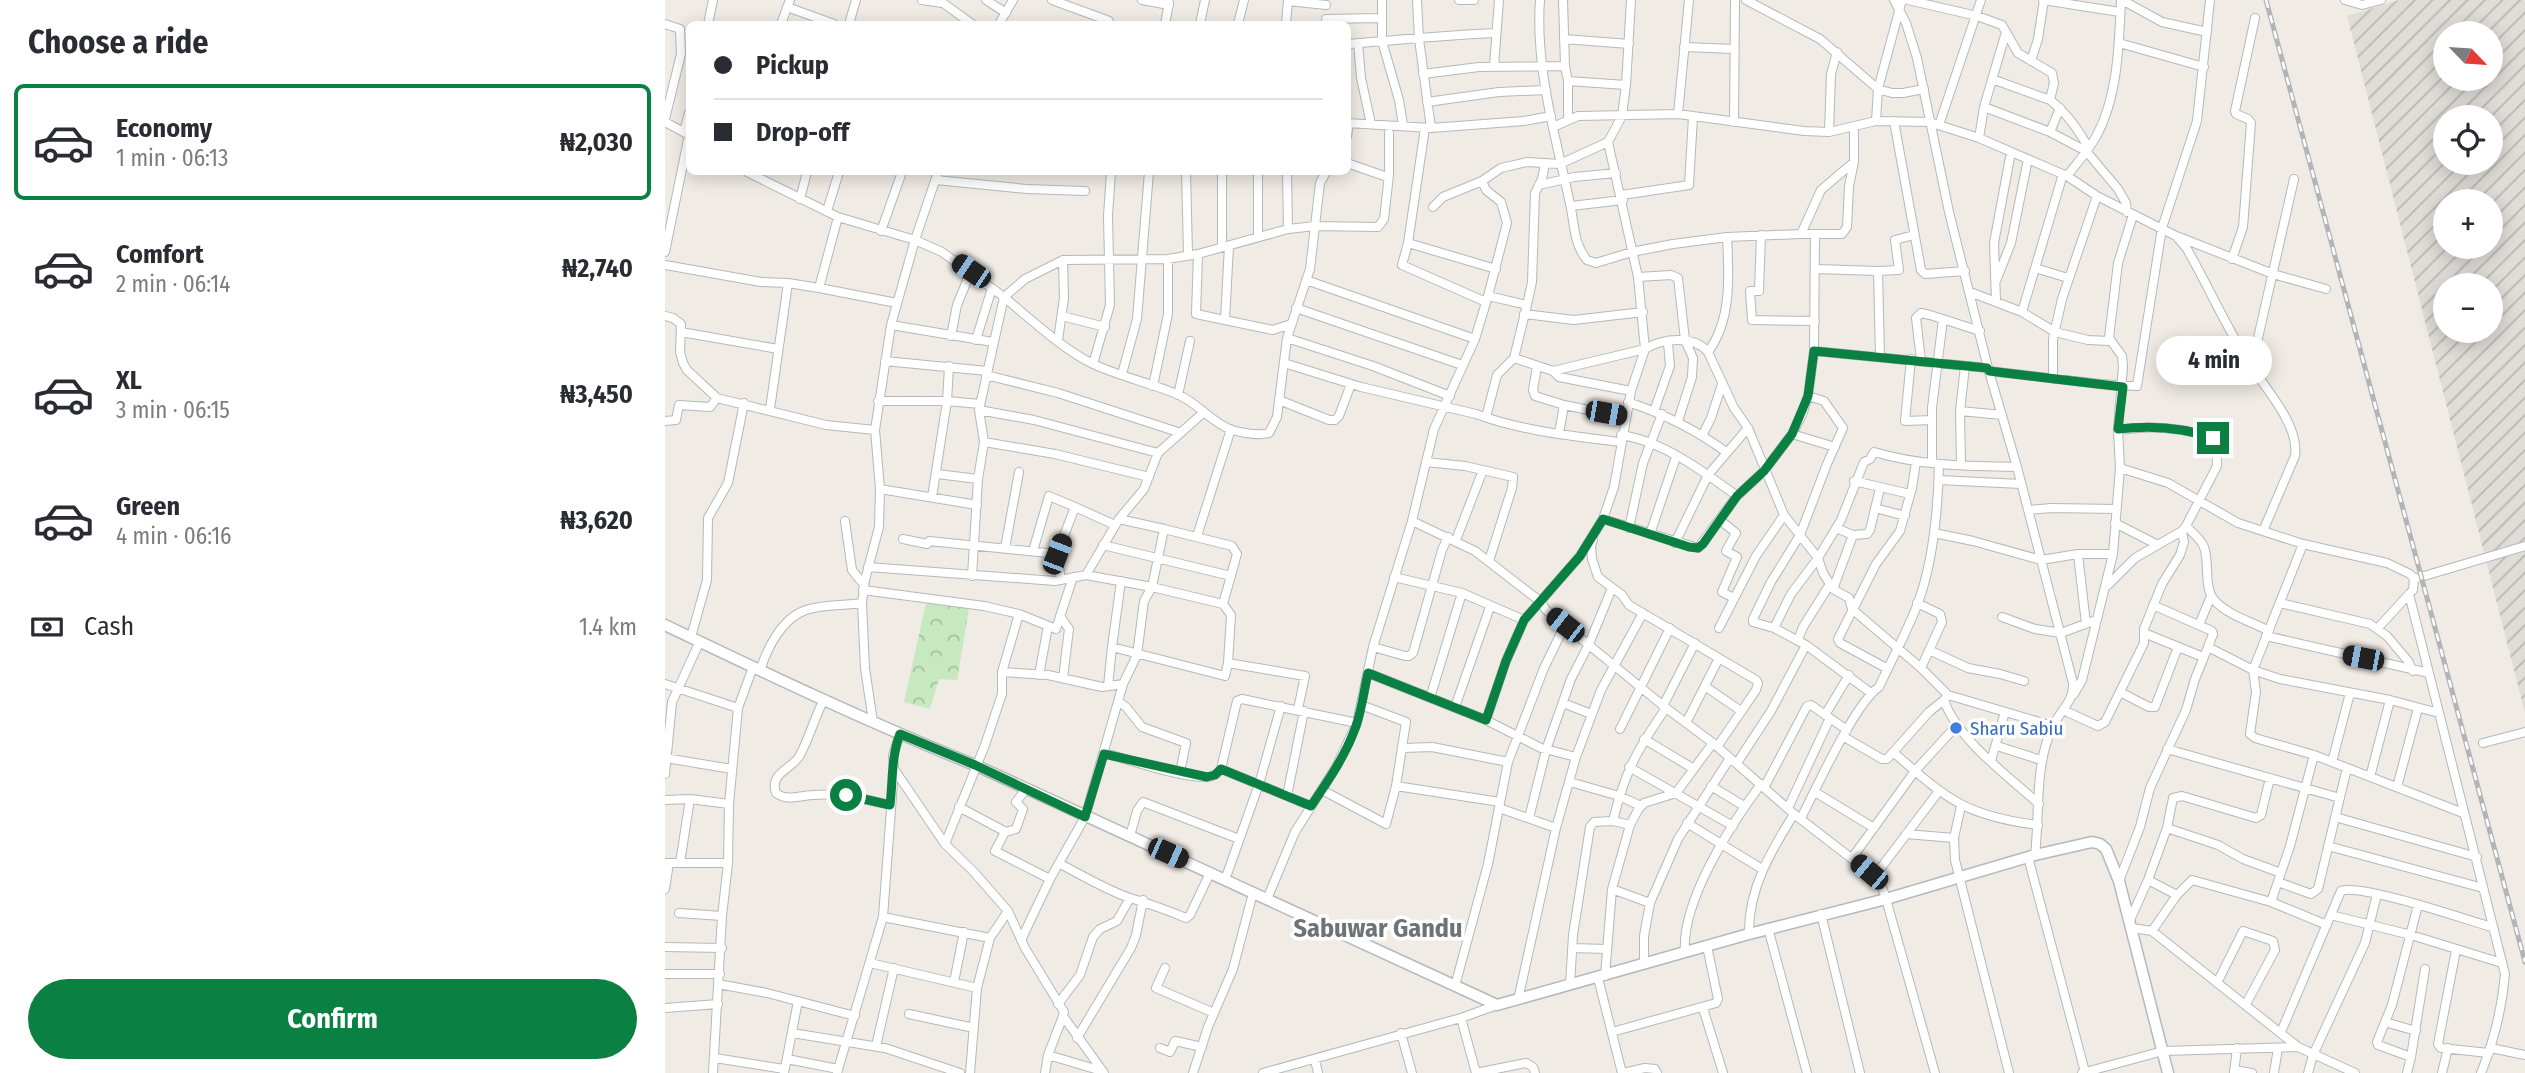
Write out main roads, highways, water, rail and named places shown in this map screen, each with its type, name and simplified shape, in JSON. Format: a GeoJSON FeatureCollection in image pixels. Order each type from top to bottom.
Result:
{"type":"FeatureCollection","features":[{"type":"Feature","properties":{"kind":"railway"},"geometry":{"type":"LineString","coordinates":[[2266,0],[2525,962]]}},
{"type":"Feature","properties":{"kind":"place","name":"Sharu Sabiu"},"geometry":{"type":"Point","coordinates":[1956,728]}},
{"type":"Feature","properties":{"kind":"district","name":"Sabuwar Gandu"},"geometry":{"type":"Point","coordinates":[1378,928]}}]}
